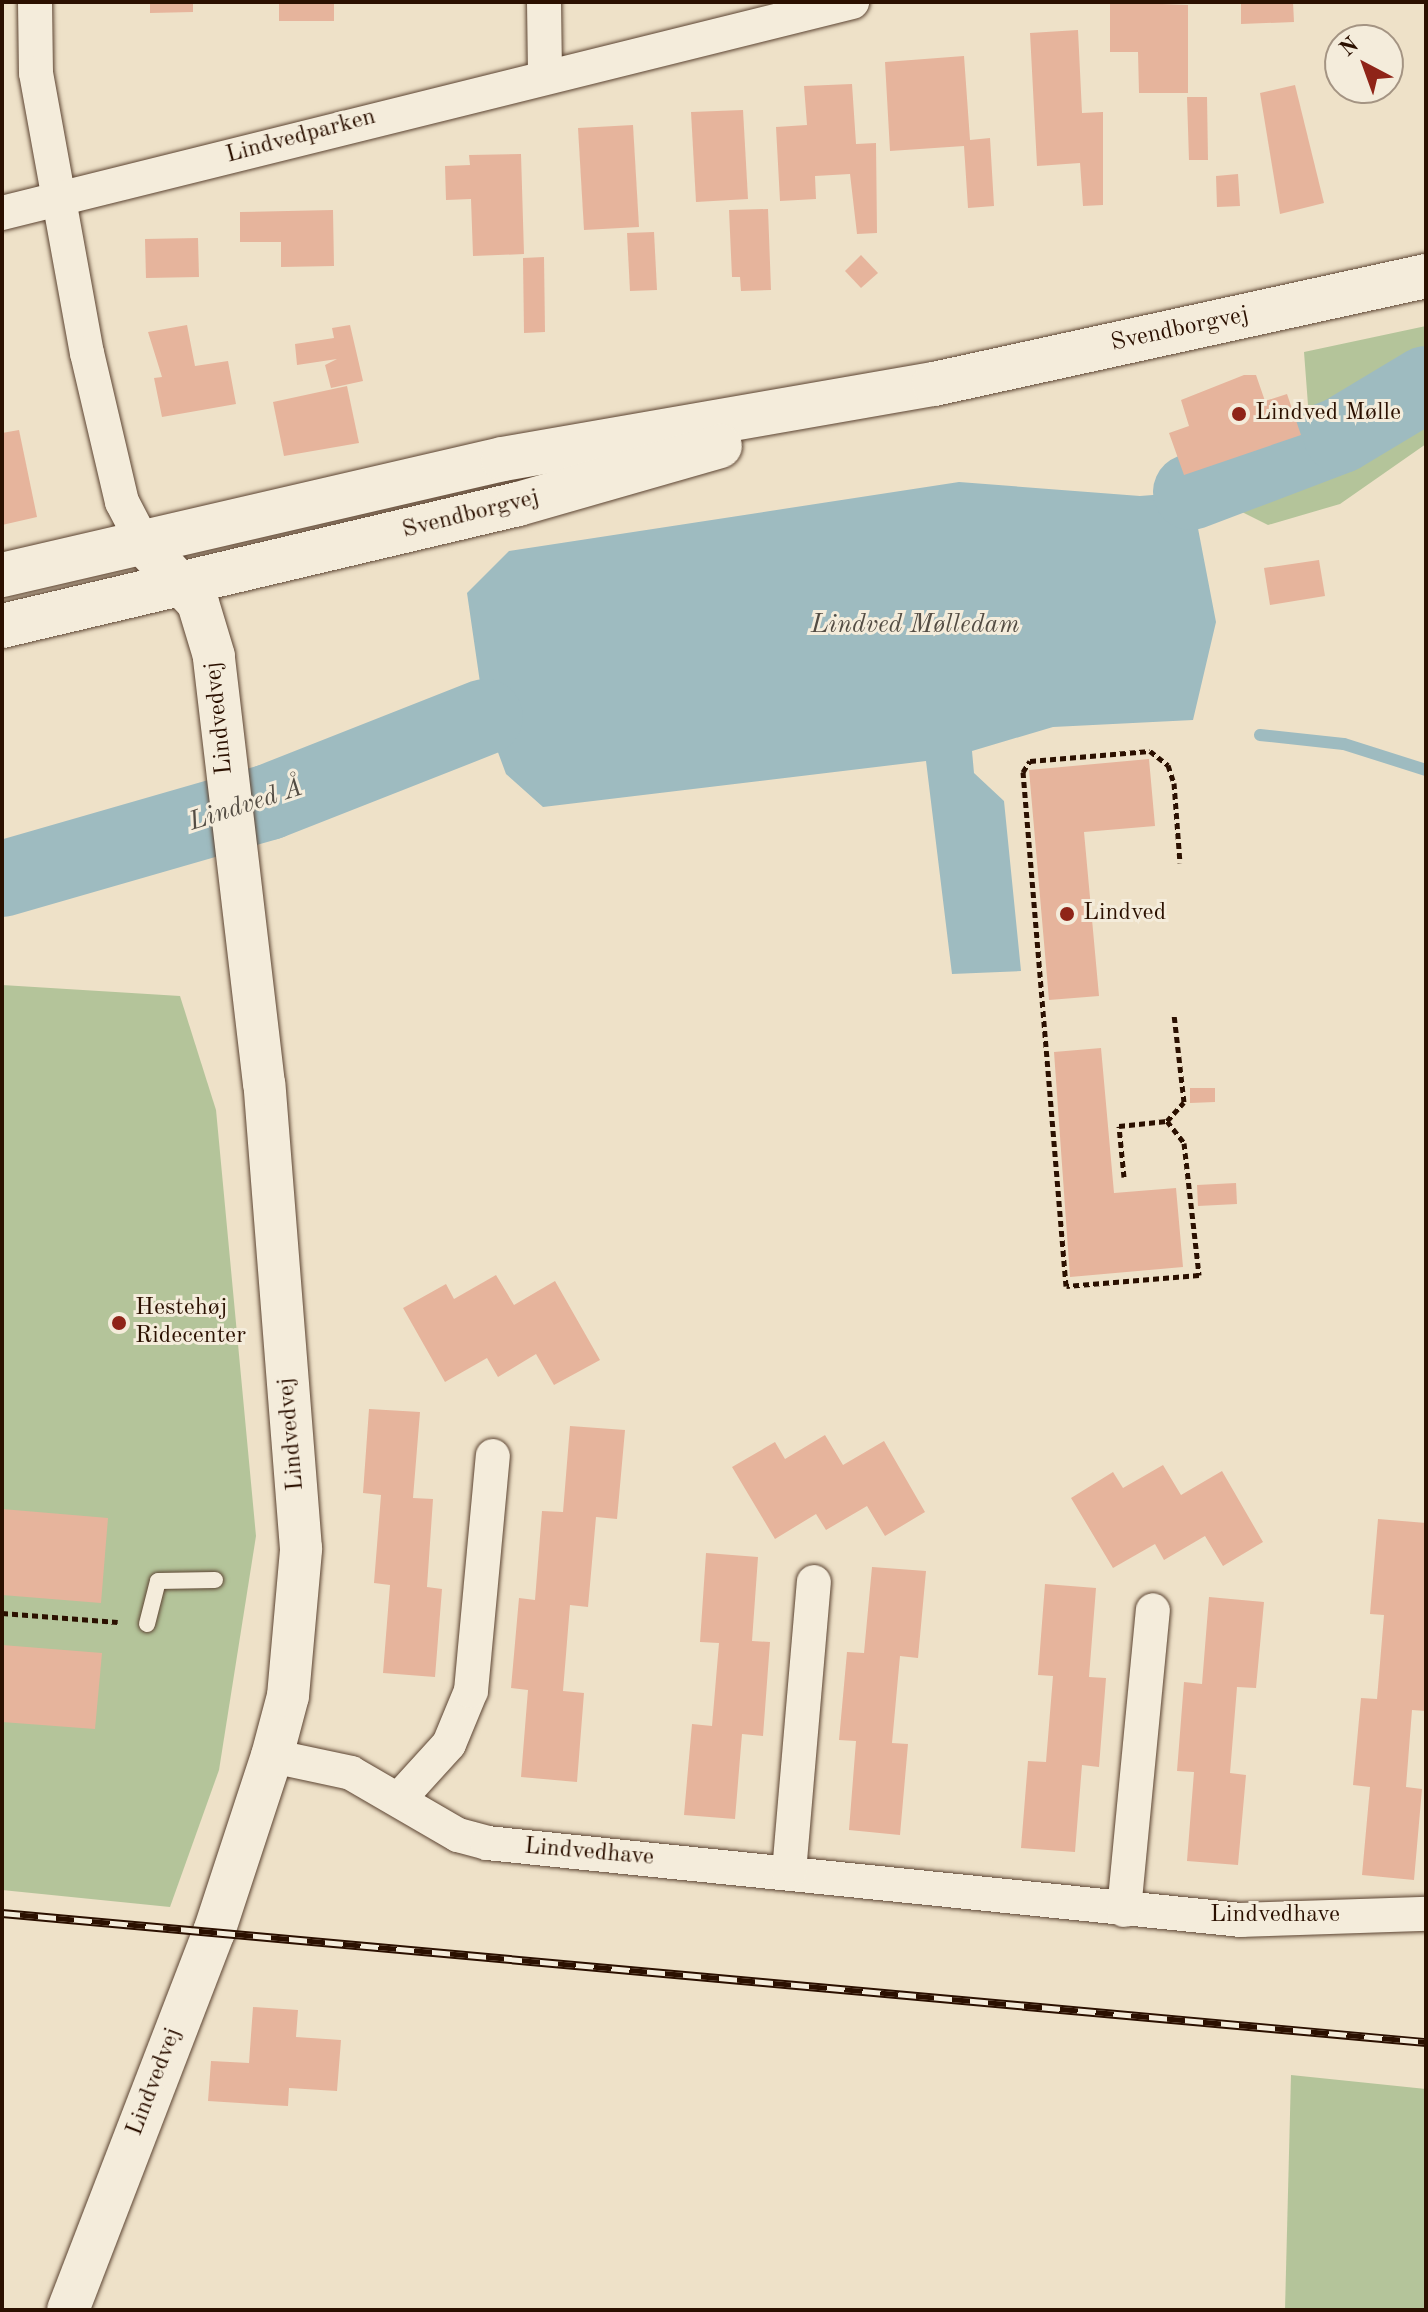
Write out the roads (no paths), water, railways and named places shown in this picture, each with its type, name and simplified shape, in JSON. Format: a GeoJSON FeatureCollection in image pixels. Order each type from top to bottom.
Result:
{"type":"FeatureCollection","features":[{"type":"Feature","properties":{"kind":"main road","name":"Svendborgvej"},"geometry":{"type":"LineString","coordinates":[[2,575],[145,546],[503,459],[934,384],[1426,276]]}},
{"type":"Feature","properties":{"kind":"main road","name":"Svendborgvej"},"geometry":{"type":"LineString","coordinates":[[2,626],[185,586],[518,504],[934,384]]}},
{"type":"Feature","properties":{"kind":"street"},"geometry":{"type":"LineString","coordinates":[[35,2],[36,73],[57,201],[117,485],[145,546]]}},
{"type":"Feature","properties":{"kind":"street"},"geometry":{"type":"LineString","coordinates":[[544,2],[545,74]]}},
{"type":"Feature","properties":{"kind":"street","name":"Lindvedparken"},"geometry":{"type":"LineString","coordinates":[[2,213],[545,74],[852,2]]}},
{"type":"Feature","properties":{"kind":"street","name":"Lindvedvej"},"geometry":{"type":"LineString","coordinates":[[68,2310],[214,1932],[272,1756],[288,1696],[301,1549],[264,1084],[223,756],[214,656],[198,603],[145,546]]}},
{"type":"Feature","properties":{"kind":"street"},"geometry":{"type":"LineString","coordinates":[[399,1799],[449,1744],[467,1706],[493,1456]]}},
{"type":"Feature","properties":{"kind":"street"},"geometry":{"type":"LineString","coordinates":[[789,1872],[814,1582]]}},
{"type":"Feature","properties":{"kind":"street"},"geometry":{"type":"LineString","coordinates":[[1124,1910],[1153,1610]]}},
{"type":"Feature","properties":{"kind":"street","name":"Lindvedhave"},"geometry":{"type":"LineString","coordinates":[[272,1756],[351,1773],[487,1843],[1241,1920],[1426,1914]]}},
{"type":"Feature","properties":{"kind":"lane"},"geometry":{"type":"LineString","coordinates":[[147,1624],[158,1581],[215,1580]]}},
{"type":"Feature","properties":{"kind":"water","name":"Lindved Mølledam"},"geometry":{"type":"Polygon","coordinates":[[[959,482],[1140,496],[1191,492],[1216,622],[1193,720],[1053,727],[972,751],[974,773],[1004,801],[1021,971],[952,974],[926,761],[543,807],[506,774],[485,717],[467,593],[509,551],[959,482]]]}},
{"type":"Feature","properties":{"kind":"waterway","name":"Lindved Å"},"geometry":{"type":"LineString","coordinates":[[1191,492],[1341,435],[1426,384]]}},
{"type":"Feature","properties":{"kind":"waterway","name":"Lindved Å"},"geometry":{"type":"LineString","coordinates":[[2,879],[269,802],[485,717]]}},
{"type":"Feature","properties":{"kind":"waterway"},"geometry":{"type":"LineString","coordinates":[[1260,735],[1344,744],[1426,770]]}},
{"type":"Feature","properties":{"kind":"railway"},"geometry":{"type":"LineString","coordinates":[[2,1913],[1426,2042]]}},
{"type":"Feature","properties":{"kind":"place","name":"Lindved Mølle"},"geometry":{"type":"Point","coordinates":[1239,414]}},
{"type":"Feature","properties":{"kind":"place","name":"Lindved"},"geometry":{"type":"Point","coordinates":[1067,914]}},
{"type":"Feature","properties":{"kind":"place","name":"Hestehøj Ridecenter"},"geometry":{"type":"Point","coordinates":[119,1323]}}]}
